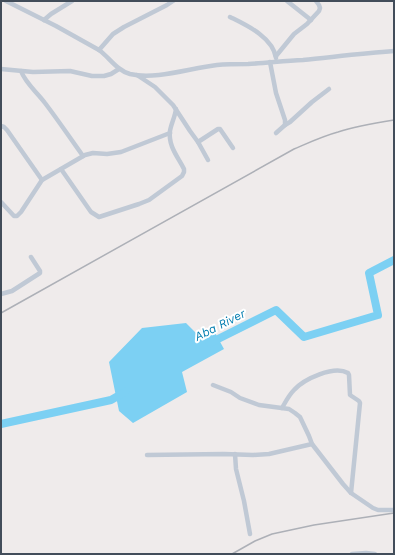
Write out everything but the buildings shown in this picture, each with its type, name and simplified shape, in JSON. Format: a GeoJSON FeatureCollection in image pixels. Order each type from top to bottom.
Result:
{"type":"FeatureCollection","features":[{"type":"Feature","properties":{"kind":"street"},"geometry":{"type":"LineString","coordinates":[[6,1],[99,50],[119,69],[126,73],[137,75],[175,72],[221,64],[304,60],[394,51]]}},
{"type":"Feature","properties":{"kind":"street"},"geometry":{"type":"LineString","coordinates":[[44,20],[50,14],[72,1]]}},
{"type":"Feature","properties":{"kind":"street"},"geometry":{"type":"LineString","coordinates":[[99,50],[112,34],[173,1]]}},
{"type":"Feature","properties":{"kind":"street"},"geometry":{"type":"LineString","coordinates":[[287,1],[311,20]]}},
{"type":"Feature","properties":{"kind":"street"},"geometry":{"type":"LineString","coordinates":[[276,56],[294,34],[311,20],[319,11],[319,5],[316,1]]}},
{"type":"Feature","properties":{"kind":"street"},"geometry":{"type":"LineString","coordinates":[[230,17],[247,25],[259,33],[268,43],[276,56],[276,62]]}},
{"type":"Feature","properties":{"kind":"street"},"geometry":{"type":"LineString","coordinates":[[270,62],[276,93],[285,120],[285,125]]}},
{"type":"Feature","properties":{"kind":"street"},"geometry":{"type":"LineString","coordinates":[[1,69],[34,72],[70,71],[92,76],[104,76],[119,69]]}},
{"type":"Feature","properties":{"kind":"street"},"geometry":{"type":"LineString","coordinates":[[21,71],[27,82],[49,108],[83,156]]}},
{"type":"Feature","properties":{"kind":"street"},"geometry":{"type":"LineString","coordinates":[[137,75],[169,100],[198,142],[208,160]]}},
{"type":"Feature","properties":{"kind":"street"},"geometry":{"type":"LineString","coordinates":[[147,75],[151,85]]}},
{"type":"Feature","properties":{"kind":"street"},"geometry":{"type":"LineString","coordinates":[[276,133],[329,88]]}},
{"type":"Feature","properties":{"kind":"street"},"geometry":{"type":"LineString","coordinates":[[61,168],[91,212],[99,217],[139,204],[158,194],[184,174],[184,169],[171,146],[170,133],[176,109]]}},
{"type":"Feature","properties":{"kind":"street"},"geometry":{"type":"LineString","coordinates":[[1,126],[7,130],[42,180]]}},
{"type":"Feature","properties":{"kind":"street"},"geometry":{"type":"LineString","coordinates":[[198,142],[220,129],[233,148]]}},
{"type":"Feature","properties":{"kind":"street"},"geometry":{"type":"LineString","coordinates":[[1,202],[14,216],[17,216],[42,180],[83,156],[93,153],[107,154],[121,152],[170,133]]}},
{"type":"Feature","properties":{"kind":"street"},"geometry":{"type":"LineString","coordinates":[[1,294],[12,291],[38,275],[40,271],[31,257]]}},
{"type":"Feature","properties":{"kind":"street"},"geometry":{"type":"LineString","coordinates":[[282,408],[288,396],[300,384],[307,380],[322,373],[331,371],[341,370],[348,373],[350,395],[360,403],[351,493]]}},
{"type":"Feature","properties":{"kind":"street"},"geometry":{"type":"LineString","coordinates":[[213,385],[259,405],[289,409],[300,417],[312,444],[351,493],[378,510],[394,510]]}},
{"type":"Feature","properties":{"kind":"street"},"geometry":{"type":"LineString","coordinates":[[147,455],[269,454],[312,444]]}},
{"type":"Feature","properties":{"kind":"street"},"geometry":{"type":"LineString","coordinates":[[235,454],[236,469],[250,534]]}},
{"type":"Feature","properties":{"kind":"street"},"geometry":{"type":"LineString","coordinates":[[352,554],[375,554]]}},
{"type":"Feature","properties":{"kind":"water"},"geometry":{"type":"Polygon","coordinates":[[[186,323],[197,334],[213,329],[224,349],[182,372],[187,392],[133,423],[119,411],[109,362],[142,328],[186,323]]]}},
{"type":"Feature","properties":{"kind":"waterway","name":"Aba River"},"geometry":{"type":"LineString","coordinates":[[210,343],[276,310],[304,337],[378,315],[369,273],[394,260]]}},
{"type":"Feature","properties":{"kind":"waterway","name":"Aba River"},"geometry":{"type":"LineString","coordinates":[[1,424],[111,400],[125,392]]}},
{"type":"Feature","properties":{"kind":"railway"},"geometry":{"type":"LineString","coordinates":[[1,313],[294,149],[345,130],[394,120]]}},
{"type":"Feature","properties":{"kind":"railway"},"geometry":{"type":"LineString","coordinates":[[232,554],[255,541],[272,534],[314,525],[394,513]]}}]}
